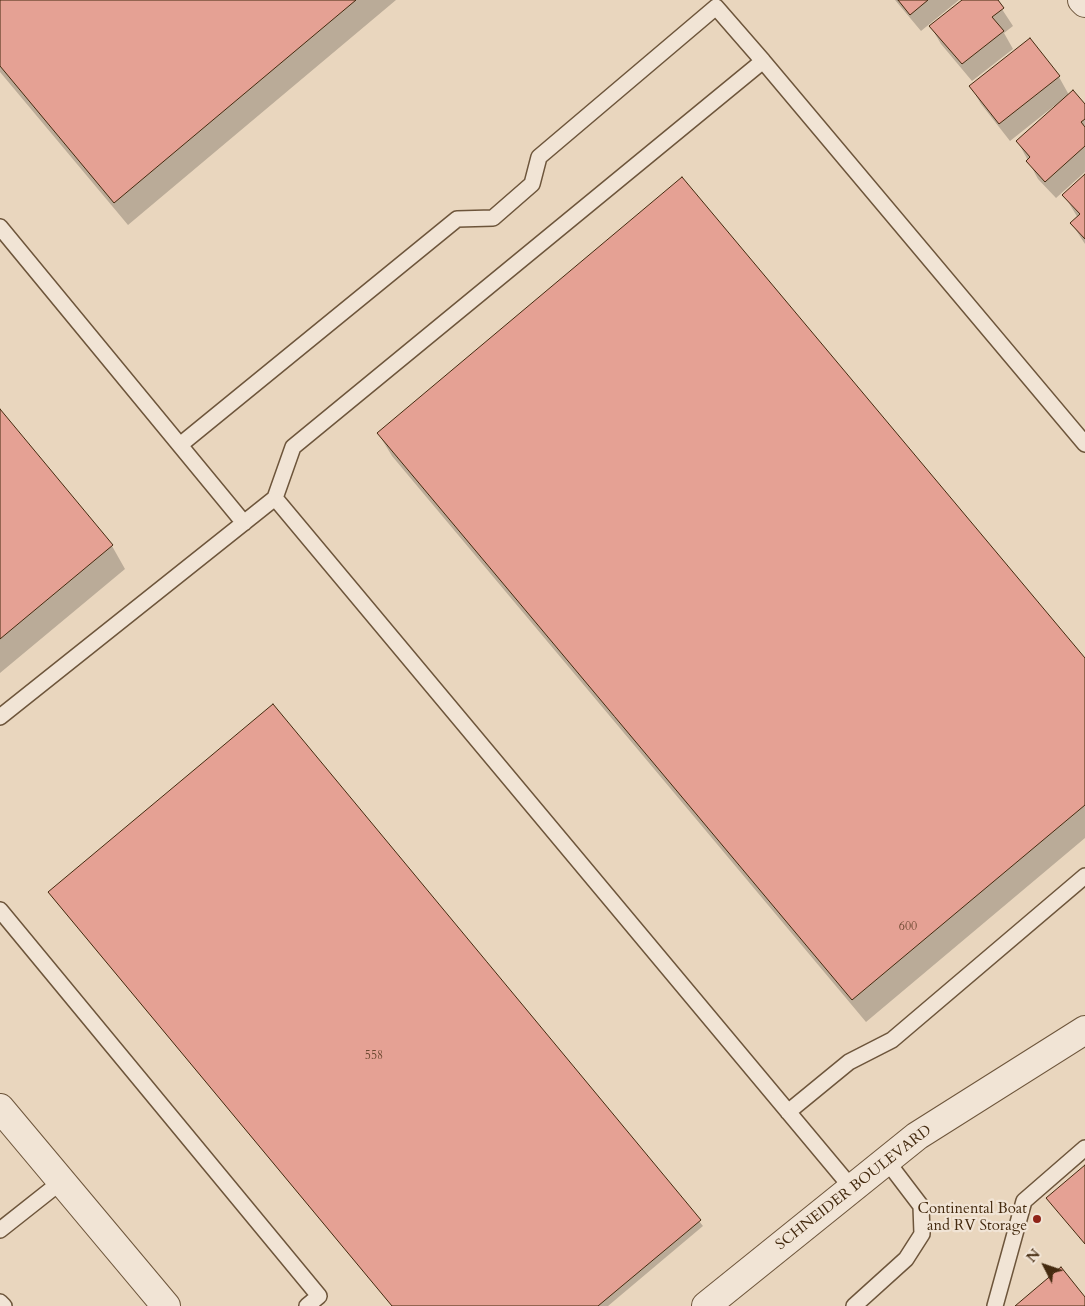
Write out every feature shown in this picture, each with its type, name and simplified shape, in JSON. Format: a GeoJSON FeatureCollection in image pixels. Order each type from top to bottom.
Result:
{"type":"FeatureCollection","features":[{"type":"Feature","properties":{"kind":"street"},"geometry":{"type":"LineString","coordinates":[[1082,0],[1085,4]]}},
{"type":"Feature","properties":{"kind":"street","name":"SCHNEIDER BOULEVARD"},"geometry":{"type":"LineString","coordinates":[[706,1306],[851,1187],[917,1136],[1085,1030]]}},
{"type":"Feature","properties":{"kind":"street"},"geometry":{"type":"LineString","coordinates":[[0,1108],[166,1306]]}},
{"type":"Feature","properties":{"kind":"lane"},"geometry":{"type":"LineString","coordinates":[[180,445],[456,219],[493,218],[532,184],[539,157],[716,7],[1085,444]]}},
{"type":"Feature","properties":{"kind":"lane"},"geometry":{"type":"LineString","coordinates":[[0,717],[275,498],[293,447],[763,62]]}},
{"type":"Feature","properties":{"kind":"lane"},"geometry":{"type":"LineString","coordinates":[[0,227],[244,523]]}},
{"type":"Feature","properties":{"kind":"lane"},"geometry":{"type":"LineString","coordinates":[[275,498],[851,1187]]}},
{"type":"Feature","properties":{"kind":"lane"},"geometry":{"type":"LineString","coordinates":[[788,1112],[849,1062],[892,1040],[1085,876]]}},
{"type":"Feature","properties":{"kind":"lane"},"geometry":{"type":"LineString","coordinates":[[0,910],[318,1303]]}},
{"type":"Feature","properties":{"kind":"lane"},"geometry":{"type":"LineString","coordinates":[[995,1306],[1024,1200],[1085,1148]]}},
{"type":"Feature","properties":{"kind":"lane"},"geometry":{"type":"LineString","coordinates":[[854,1306],[906,1260],[922,1234],[921,1206],[886,1160]]}},
{"type":"Feature","properties":{"kind":"lane"},"geometry":{"type":"LineString","coordinates":[[0,1230],[62,1181]]}},
{"type":"Feature","properties":{"kind":"lane"},"geometry":{"type":"LineString","coordinates":[[0,1302],[4,1306]]}},
{"type":"Feature","properties":{"kind":"building"},"geometry":{"type":"Polygon","coordinates":[[[0,0],[356,0],[114,203],[0,66],[0,0]]]}},
{"type":"Feature","properties":{"kind":"building"},"geometry":{"type":"Polygon","coordinates":[[[898,0],[928,0],[910,15],[898,0]]]}},
{"type":"Feature","properties":{"kind":"building"},"geometry":{"type":"Polygon","coordinates":[[[962,0],[998,0],[1004,8],[992,17],[1004,31],[962,64],[929,26],[962,0]]]}},
{"type":"Feature","properties":{"kind":"building"},"geometry":{"type":"Polygon","coordinates":[[[1030,38],[1060,76],[999,124],[969,86],[1030,38]]]}},
{"type":"Feature","properties":{"kind":"building"},"geometry":{"type":"Polygon","coordinates":[[[1073,90],[1085,104],[1085,119],[1081,122],[1085,127],[1085,146],[1045,182],[1026,161],[1030,157],[1016,141],[1073,90]]]}},
{"type":"Feature","properties":{"kind":"building"},"geometry":{"type":"Polygon","coordinates":[[[1085,174],[1085,239],[1070,223],[1080,214],[1062,195],[1085,174]]]}},
{"type":"Feature","properties":{"kind":"building"},"geometry":{"type":"Polygon","coordinates":[[[682,177],[1085,658],[1085,805],[852,1000],[377,433],[682,177]]]}},
{"type":"Feature","properties":{"kind":"building"},"geometry":{"type":"Polygon","coordinates":[[[0,409],[113,545],[0,639],[0,409]]]}},
{"type":"Feature","properties":{"kind":"building"},"geometry":{"type":"Polygon","coordinates":[[[273,704],[701,1220],[598,1306],[392,1306],[48,892],[273,704]]]}},
{"type":"Feature","properties":{"kind":"building"},"geometry":{"type":"Polygon","coordinates":[[[1085,1165],[1085,1244],[1046,1198],[1085,1165]]]}},
{"type":"Feature","properties":{"kind":"building"},"geometry":{"type":"Polygon","coordinates":[[[1061,1267],[1085,1297],[1085,1306],[1015,1306],[1061,1267]]]}},
{"type":"Feature","properties":{"kind":"place","name":"Continental Boat and RV Storage"},"geometry":{"type":"Point","coordinates":[1037,1219]}}]}
